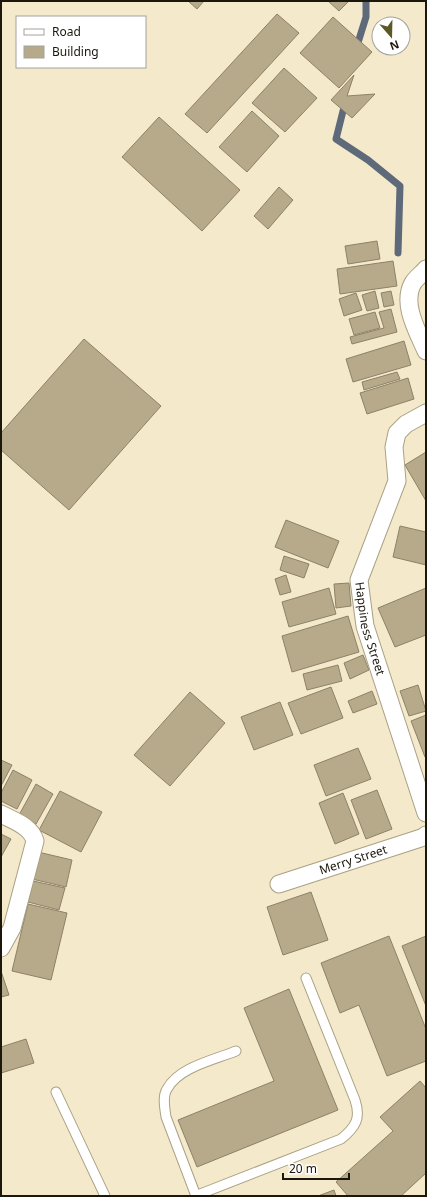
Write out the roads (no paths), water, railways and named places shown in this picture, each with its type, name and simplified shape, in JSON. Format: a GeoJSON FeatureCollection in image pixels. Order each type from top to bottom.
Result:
{"type":"FeatureCollection","features":[{"type":"Feature","properties":{"kind":"street"},"geometry":{"type":"LineString","coordinates":[[426,269],[413,284],[409,302],[412,320],[426,351]]}},
{"type":"Feature","properties":{"kind":"street","name":"Happiness Street"},"geometry":{"type":"LineString","coordinates":[[426,413],[406,424],[397,433],[394,447],[397,481],[359,580],[365,626],[426,813]]}},
{"type":"Feature","properties":{"kind":"street"},"geometry":{"type":"LineString","coordinates":[[1,814],[27,828],[33,834],[35,841],[12,928],[1,948]]}},
{"type":"Feature","properties":{"kind":"street","name":"Merry Street"},"geometry":{"type":"LineString","coordinates":[[279,884],[424,837],[426,835]]}},
{"type":"Feature","properties":{"kind":"lane"},"geometry":{"type":"LineString","coordinates":[[236,1051],[178,1077],[166,1090],[164,1104],[166,1117],[195,1196],[341,1139],[357,1124],[359,1117],[355,1100],[306,978]]}},
{"type":"Feature","properties":{"kind":"lane"},"geometry":{"type":"LineString","coordinates":[[56,1092],[105,1196]]}},
{"type":"Feature","properties":{"kind":"waterway"},"geometry":{"type":"LineString","coordinates":[[356,49],[366,17],[366,1]]}},
{"type":"Feature","properties":{"kind":"waterway"},"geometry":{"type":"LineString","coordinates":[[345,103],[336,139],[368,160],[400,186],[398,253]]}}]}
